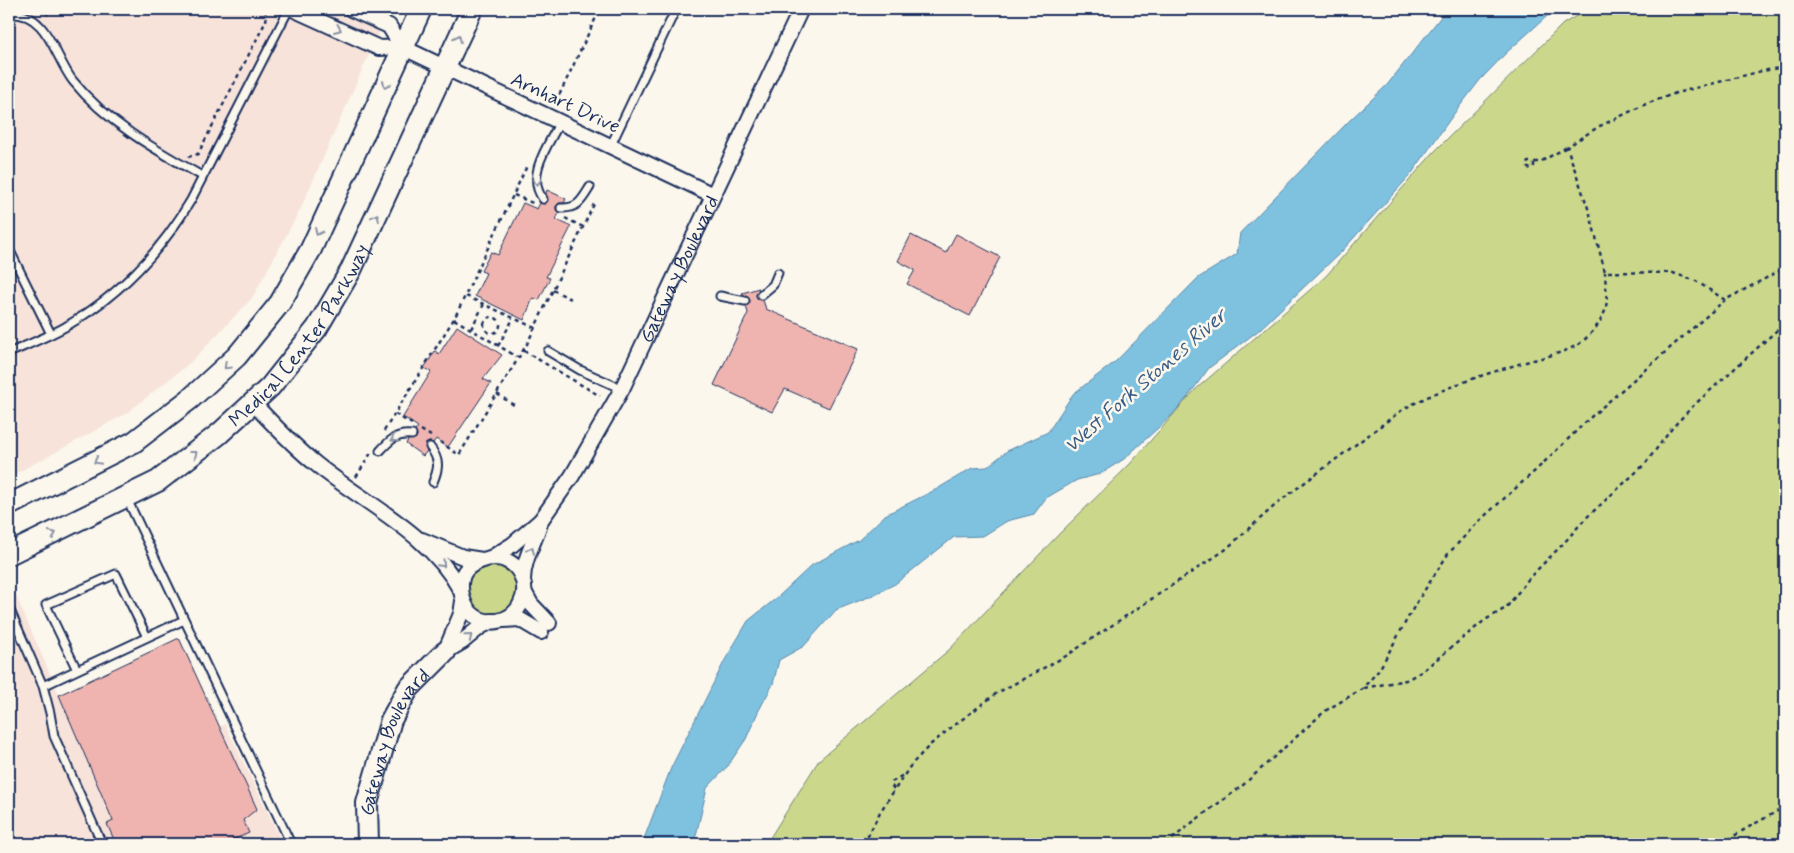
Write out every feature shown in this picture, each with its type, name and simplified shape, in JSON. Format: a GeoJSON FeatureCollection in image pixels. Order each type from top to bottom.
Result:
{"type":"FeatureCollection","features":[{"type":"Feature","properties":{"kind":"main road","name":"Medical Center Parkway"},"geometry":{"type":"LineString","coordinates":[[9,505],[134,442],[190,399],[237,356],[280,303],[311,249],[421,9]]}},
{"type":"Feature","properties":{"kind":"main road","name":"Medical Center Parkway"},"geometry":{"type":"LineString","coordinates":[[9,554],[158,481],[219,434],[270,387],[317,328],[346,278],[472,9]]}},
{"type":"Feature","properties":{"kind":"main road","name":"Gateway Boulevard"},"geometry":{"type":"LineString","coordinates":[[368,844],[367,803],[391,720],[408,689],[444,652]]}},
{"type":"Feature","properties":{"kind":"street","name":"Arnhart Drive"},"geometry":{"type":"LineString","coordinates":[[293,9],[379,48],[402,47],[713,195]]}},
{"type":"Feature","properties":{"kind":"street","name":"Arnhart Drive"},"geometry":{"type":"LineString","coordinates":[[351,9],[388,26],[402,47]]}},
{"type":"Feature","properties":{"kind":"street","name":"Gateway Boulevard"},"geometry":{"type":"LineString","coordinates":[[542,520],[572,476],[622,389],[801,9]]}},
{"type":"Feature","properties":{"kind":"street"},"geometry":{"type":"LineString","coordinates":[[253,403],[315,463],[419,538],[463,558],[504,559],[511,563],[519,571],[524,586],[545,627],[518,620],[485,621],[471,613],[453,575],[419,538]]}},
{"type":"Feature","properties":{"kind":"street"},"geometry":{"type":"LineString","coordinates":[[444,652],[462,614],[461,585],[466,570],[512,545],[542,520]]}},
{"type":"Feature","properties":{"kind":"street"},"geometry":{"type":"LineString","coordinates":[[444,652],[462,642],[480,627],[513,615],[518,609],[524,586],[526,562],[542,520]]}},
{"type":"Feature","properties":{"kind":"lane"},"geometry":{"type":"LineString","coordinates":[[9,353],[78,319],[105,300],[144,264],[175,226],[191,200],[289,9]]}},
{"type":"Feature","properties":{"kind":"lane"},"geometry":{"type":"LineString","coordinates":[[611,145],[676,9]]}},
{"type":"Feature","properties":{"kind":"lane"},"geometry":{"type":"LineString","coordinates":[[9,14],[25,12],[42,28],[71,79],[94,103],[134,135],[202,176]]}},
{"type":"Feature","properties":{"kind":"lane"},"geometry":{"type":"LineString","coordinates":[[543,199],[537,190],[535,178],[540,163],[560,122]]}},
{"type":"Feature","properties":{"kind":"lane"},"geometry":{"type":"LineString","coordinates":[[561,208],[570,208],[580,202],[590,188]]}},
{"type":"Feature","properties":{"kind":"lane"},"geometry":{"type":"LineString","coordinates":[[9,249],[50,334]]}},
{"type":"Feature","properties":{"kind":"lane"},"geometry":{"type":"LineString","coordinates":[[761,295],[773,285],[778,273]]}},
{"type":"Feature","properties":{"kind":"lane"},"geometry":{"type":"LineString","coordinates":[[720,296],[744,301]]}},
{"type":"Feature","properties":{"kind":"lane"},"geometry":{"type":"LineString","coordinates":[[548,351],[580,370],[622,389]]}},
{"type":"Feature","properties":{"kind":"lane"},"geometry":{"type":"LineString","coordinates":[[378,449],[390,439],[404,434],[412,435]]}},
{"type":"Feature","properties":{"kind":"lane"},"geometry":{"type":"LineString","coordinates":[[430,447],[436,455],[439,468],[433,482]]}},
{"type":"Feature","properties":{"kind":"lane"},"geometry":{"type":"LineString","coordinates":[[126,497],[291,844]]}},
{"type":"Feature","properties":{"kind":"lane"},"geometry":{"type":"LineString","coordinates":[[77,670],[46,606],[116,574],[147,637]]}},
{"type":"Feature","properties":{"kind":"lane"},"geometry":{"type":"LineString","coordinates":[[9,608],[43,686],[54,736],[102,844]]}},
{"type":"Feature","properties":{"kind":"lane"},"geometry":{"type":"LineString","coordinates":[[43,686],[184,620]]}},
{"type":"Feature","properties":{"kind":"path"},"geometry":{"type":"LineString","coordinates":[[185,156],[194,155],[200,150],[266,21],[267,14],[263,9]]}},
{"type":"Feature","properties":{"kind":"path"},"geometry":{"type":"LineString","coordinates":[[556,102],[600,9]]}},
{"type":"Feature","properties":{"kind":"path"},"geometry":{"type":"LineString","coordinates":[[1534,163],[1546,160],[1598,127],[1653,101],[1676,93],[1785,67]]}},
{"type":"Feature","properties":{"kind":"path"},"geometry":{"type":"LineString","coordinates":[[864,844],[873,824],[911,764],[930,745],[997,693],[1066,656],[1225,550],[1272,507],[1402,410],[1467,380],[1558,353],[1576,346],[1587,338],[1599,323],[1606,306],[1605,272],[1590,214],[1567,147]]}},
{"type":"Feature","properties":{"kind":"path"},"geometry":{"type":"LineString","coordinates":[[384,433],[454,319],[527,166]]}},
{"type":"Feature","properties":{"kind":"path"},"geometry":{"type":"LineString","coordinates":[[514,195],[540,207]]}},
{"type":"Feature","properties":{"kind":"path"},"geometry":{"type":"LineString","coordinates":[[395,414],[459,455],[524,350],[594,204]]}},
{"type":"Feature","properties":{"kind":"path"},"geometry":{"type":"LineString","coordinates":[[557,215],[583,227]]}},
{"type":"Feature","properties":{"kind":"path"},"geometry":{"type":"LineString","coordinates":[[1166,844],[1242,786],[1325,711],[1362,689],[1379,670],[1415,605],[1448,554],[1479,521],[1592,416],[1725,300],[1785,268]]}},
{"type":"Feature","properties":{"kind":"path"},"geometry":{"type":"LineString","coordinates":[[1605,272],[1673,273],[1696,281],[1725,300]]}},
{"type":"Feature","properties":{"kind":"path"},"geometry":{"type":"LineString","coordinates":[[553,290],[572,299]]}},
{"type":"Feature","properties":{"kind":"path"},"geometry":{"type":"LineString","coordinates":[[466,296],[535,328]]}},
{"type":"Feature","properties":{"kind":"path"},"geometry":{"type":"LineString","coordinates":[[471,329],[484,304]]}},
{"type":"Feature","properties":{"kind":"path"},"geometry":{"type":"LineString","coordinates":[[495,318],[498,311]]}},
{"type":"Feature","properties":{"kind":"path"},"geometry":{"type":"LineString","coordinates":[[478,317],[485,321]]}},
{"type":"Feature","properties":{"kind":"path"},"geometry":{"type":"LineString","coordinates":[[485,321],[488,318],[495,318],[499,322],[499,329]]}},
{"type":"Feature","properties":{"kind":"path"},"geometry":{"type":"LineString","coordinates":[[498,346],[513,318]]}},
{"type":"Feature","properties":{"kind":"path"},"geometry":{"type":"LineString","coordinates":[[454,319],[519,359]]}},
{"type":"Feature","properties":{"kind":"path"},"geometry":{"type":"LineString","coordinates":[[485,321],[484,326],[487,332]]}},
{"type":"Feature","properties":{"kind":"path"},"geometry":{"type":"LineString","coordinates":[[1362,689],[1406,680],[1421,672],[1485,620],[1506,608],[1530,577],[1585,519],[1645,464],[1680,420],[1785,324]]}},
{"type":"Feature","properties":{"kind":"path"},"geometry":{"type":"LineString","coordinates":[[487,332],[494,333],[499,329]]}},
{"type":"Feature","properties":{"kind":"path"},"geometry":{"type":"LineString","coordinates":[[499,329],[506,332]]}},
{"type":"Feature","properties":{"kind":"path"},"geometry":{"type":"LineString","coordinates":[[484,337],[487,332]]}},
{"type":"Feature","properties":{"kind":"path"},"geometry":{"type":"LineString","coordinates":[[524,350],[600,396]]}},
{"type":"Feature","properties":{"kind":"path"},"geometry":{"type":"LineString","coordinates":[[497,394],[514,405]]}},
{"type":"Feature","properties":{"kind":"path"},"geometry":{"type":"LineString","coordinates":[[356,477],[378,449]]}},
{"type":"Feature","properties":{"kind":"path"},"geometry":{"type":"LineString","coordinates":[[894,789],[891,785],[892,782],[904,774]]}},
{"type":"Feature","properties":{"kind":"path"},"geometry":{"type":"LineString","coordinates":[[1721,844],[1785,807]]}},
{"type":"Feature","properties":{"kind":"shaded area"},"geometry":{"type":"Polygon","coordinates":[[[9,9],[389,9],[300,210],[252,298],[191,362],[127,413],[9,477],[9,9]]]}},
{"type":"Feature","properties":{"kind":"shaded area"},"geometry":{"type":"Polygon","coordinates":[[[10,582],[97,782],[225,724],[283,844],[9,844],[10,582]]]}},
{"type":"Feature","properties":{"kind":"green space"},"geometry":{"type":"Polygon","coordinates":[[[1588,9],[1785,9],[1785,844],[766,844],[819,760],[950,649],[1059,534],[1130,464],[1195,390],[1326,276],[1434,152],[1563,24],[1588,9]]]}},
{"type":"Feature","properties":{"kind":"green space"},"geometry":{"type":"Polygon","coordinates":[[[497,565],[510,572],[516,580],[516,600],[510,608],[502,614],[487,615],[474,608],[468,600],[467,585],[474,572],[482,566],[497,565]]]}},
{"type":"Feature","properties":{"kind":"water","name":"West Fork Stones River"},"geometry":{"type":"Polygon","coordinates":[[[1447,9],[1555,9],[1506,53],[1480,80],[1412,173],[1342,251],[1259,330],[1209,368],[1169,418],[1124,459],[1100,474],[1077,480],[1046,498],[1034,514],[1007,521],[983,536],[954,537],[895,584],[836,610],[804,646],[779,660],[773,684],[746,739],[727,767],[707,788],[694,844],[642,844],[671,768],[725,660],[748,621],[779,596],[812,565],[859,540],[885,515],[937,489],[972,468],[987,467],[1007,451],[1048,432],[1073,394],[1115,362],[1198,278],[1237,254],[1240,233],[1350,120],[1387,85],[1447,9]]]}},
{"type":"Feature","properties":{"kind":"building"},"geometry":{"type":"Polygon","coordinates":[[[547,190],[566,199],[564,203],[559,203],[556,206],[556,210],[559,213],[556,219],[571,227],[546,277],[550,278],[539,300],[533,298],[524,320],[475,296],[486,273],[481,271],[491,252],[498,255],[523,203],[537,209],[540,203],[545,204],[548,201],[547,190]]]}},
{"type":"Feature","properties":{"kind":"building"},"geometry":{"type":"Polygon","coordinates":[[[956,234],[1000,257],[970,316],[907,284],[915,270],[898,261],[911,235],[946,253],[956,234]]]}},
{"type":"Feature","properties":{"kind":"building"},"geometry":{"type":"Polygon","coordinates":[[[759,288],[756,296],[759,300],[763,300],[766,309],[858,349],[829,408],[785,389],[772,412],[714,385],[748,313],[746,306],[750,300],[742,293],[759,288]]]}},
{"type":"Feature","properties":{"kind":"building"},"geometry":{"type":"Polygon","coordinates":[[[457,326],[502,355],[483,379],[491,383],[448,447],[436,439],[433,443],[425,444],[427,451],[423,456],[406,444],[408,440],[416,438],[415,431],[418,427],[403,417],[431,372],[424,368],[435,351],[439,354],[457,326]]]}},
{"type":"Feature","properties":{"kind":"building"},"geometry":{"type":"Polygon","coordinates":[[[179,638],[257,809],[243,820],[249,833],[223,844],[116,844],[107,824],[113,821],[59,695],[179,638]]]}}]}
